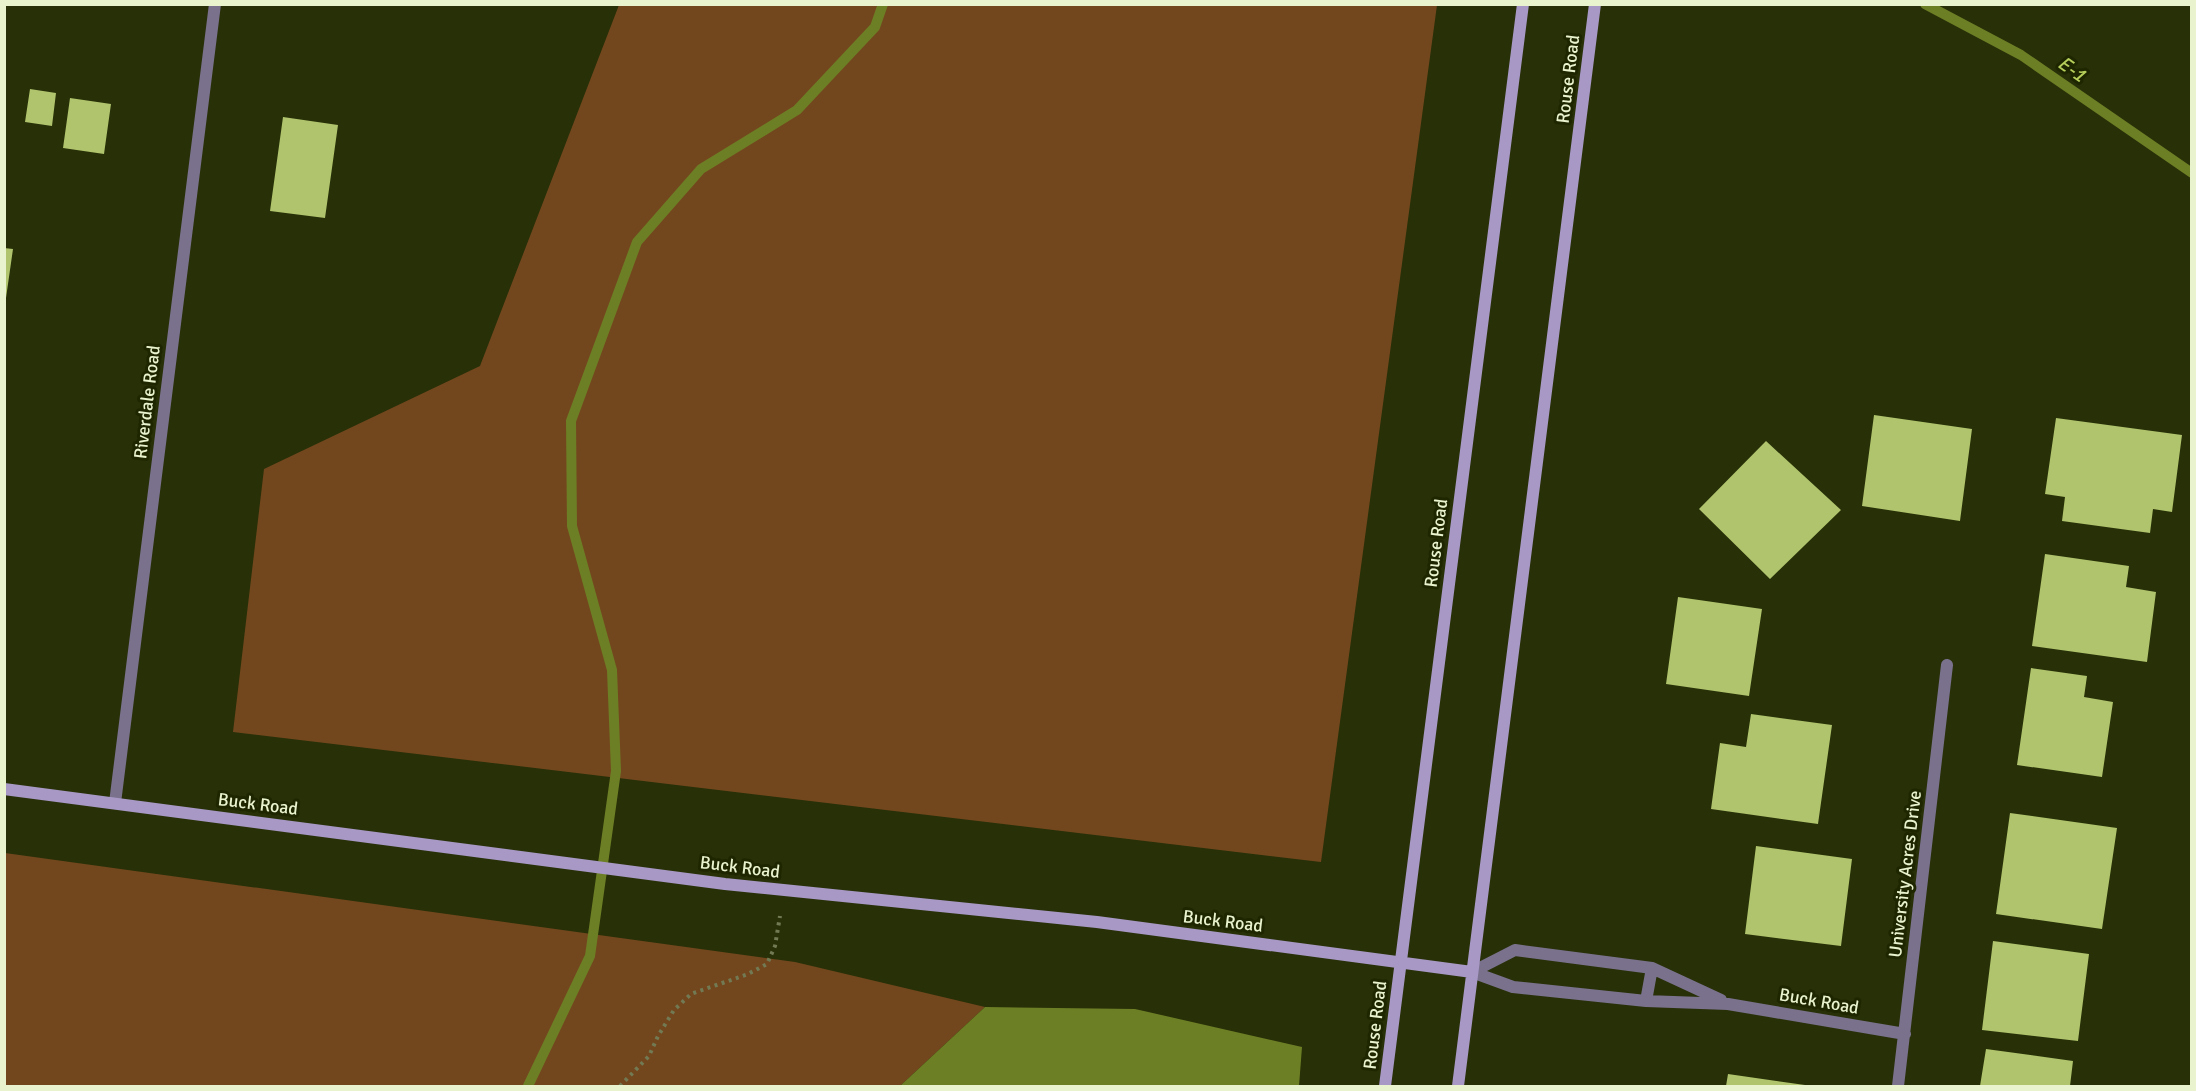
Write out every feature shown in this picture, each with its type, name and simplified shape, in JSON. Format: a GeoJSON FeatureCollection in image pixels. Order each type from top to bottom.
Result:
{"type":"FeatureCollection","features":[{"type":"Feature","properties":{"kind":"street","name":"Riverdale Road"},"geometry":{"type":"LineString","coordinates":[[116,803],[215,4]]}},
{"type":"Feature","properties":{"kind":"street","name":"Rouse Road"},"geometry":{"type":"LineString","coordinates":[[1385,1086],[1523,4]]}},
{"type":"Feature","properties":{"kind":"street","name":"Rouse Road"},"geometry":{"type":"LineString","coordinates":[[1458,1086],[1595,4]]}},
{"type":"Feature","properties":{"kind":"street","name":"University Acres Drive"},"geometry":{"type":"LineString","coordinates":[[1898,1086],[1947,665]]}},
{"type":"Feature","properties":{"kind":"street","name":"Buck Road"},"geometry":{"type":"LineString","coordinates":[[4,789],[725,884],[1097,922],[1472,972],[1513,987],[1646,1001],[1728,1004],[1905,1034]]}},
{"type":"Feature","properties":{"kind":"street","name":"Buck Road"},"geometry":{"type":"LineString","coordinates":[[1472,972],[1515,950],[1652,968],[1728,1004]]}},
{"type":"Feature","properties":{"kind":"street"},"geometry":{"type":"LineString","coordinates":[[1646,1001],[1652,968]]}},
{"type":"Feature","properties":{"kind":"path"},"geometry":{"type":"LineString","coordinates":[[620,1086],[650,1056],[658,1036],[674,1010],[692,994],[748,974],[767,964],[775,946],[780,916]]}},
{"type":"Feature","properties":{"kind":"shaded area"},"geometry":{"type":"Polygon","coordinates":[[[619,5],[1437,5],[1321,862],[233,732],[264,469],[480,366],[619,5]]]}},
{"type":"Feature","properties":{"kind":"shaded area"},"geometry":{"type":"Polygon","coordinates":[[[5,853],[795,962],[985,1007],[900,1086],[5,1086],[5,853]]]}},
{"type":"Feature","properties":{"kind":"shaded area"},"geometry":{"type":"Polygon","coordinates":[[[985,1007],[1135,1009],[1302,1047],[1299,1086],[900,1086],[985,1007]]]}},
{"type":"Feature","properties":{"kind":"building"},"geometry":{"type":"Polygon","coordinates":[[[30,89],[56,93],[52,126],[25,122],[30,89]]]}},
{"type":"Feature","properties":{"kind":"building"},"geometry":{"type":"Polygon","coordinates":[[[70,98],[111,104],[104,154],[63,148],[70,98]]]}},
{"type":"Feature","properties":{"kind":"building"},"geometry":{"type":"Polygon","coordinates":[[[283,117],[338,125],[325,218],[270,211],[283,117]]]}},
{"type":"Feature","properties":{"kind":"building"},"geometry":{"type":"Polygon","coordinates":[[[4,248],[13,249],[6,298],[4,298],[4,248]]]}},
{"type":"Feature","properties":{"kind":"building"},"geometry":{"type":"Polygon","coordinates":[[[1874,415],[1972,429],[1960,521],[1862,506],[1874,415]]]}},
{"type":"Feature","properties":{"kind":"building"},"geometry":{"type":"Polygon","coordinates":[[[2056,418],[2182,435],[2172,512],[2153,509],[2150,533],[2062,521],[2065,497],[2045,494],[2056,418]]]}},
{"type":"Feature","properties":{"kind":"building"},"geometry":{"type":"Polygon","coordinates":[[[1766,441],[1841,510],[1770,579],[1699,509],[1766,441]]]}},
{"type":"Feature","properties":{"kind":"building"},"geometry":{"type":"Polygon","coordinates":[[[2045,554],[2129,566],[2126,587],[2156,592],[2147,662],[2032,646],[2045,554]]]}},
{"type":"Feature","properties":{"kind":"building"},"geometry":{"type":"Polygon","coordinates":[[[1678,597],[1762,609],[1749,696],[1666,684],[1678,597]]]}},
{"type":"Feature","properties":{"kind":"building"},"geometry":{"type":"Polygon","coordinates":[[[2031,668],[2087,676],[2084,697],[2113,702],[2102,777],[2017,765],[2031,668]]]}},
{"type":"Feature","properties":{"kind":"building"},"geometry":{"type":"Polygon","coordinates":[[[1751,714],[1832,725],[1818,824],[1711,809],[1720,743],[1746,747],[1751,714]]]}},
{"type":"Feature","properties":{"kind":"building"},"geometry":{"type":"Polygon","coordinates":[[[2010,813],[2117,828],[2102,929],[1996,914],[2010,813]]]}},
{"type":"Feature","properties":{"kind":"building"},"geometry":{"type":"Polygon","coordinates":[[[1756,846],[1852,859],[1841,946],[1745,934],[1756,846]]]}},
{"type":"Feature","properties":{"kind":"building"},"geometry":{"type":"Polygon","coordinates":[[[1993,941],[2089,954],[2078,1041],[1982,1030],[1993,941]]]}},
{"type":"Feature","properties":{"kind":"building"},"geometry":{"type":"Polygon","coordinates":[[[1986,1049],[2073,1061],[2070,1086],[1980,1086],[1986,1049]]]}},
{"type":"Feature","properties":{"kind":"building"},"geometry":{"type":"Polygon","coordinates":[[[1728,1074],[1805,1085],[1805,1086],[1726,1086],[1728,1074]]]}},
{"type":"Feature","properties":{"kind":"waterway"},"geometry":{"type":"LineString","coordinates":[[528,1086],[590,956],[616,771],[612,670],[572,526],[571,421],[637,242],[701,169],[797,110],[875,27],[883,4]]}},
{"type":"Feature","properties":{"kind":"waterway","name":"E-1"},"geometry":{"type":"LineString","coordinates":[[1925,4],[2021,55],[2192,173]]}}]}
